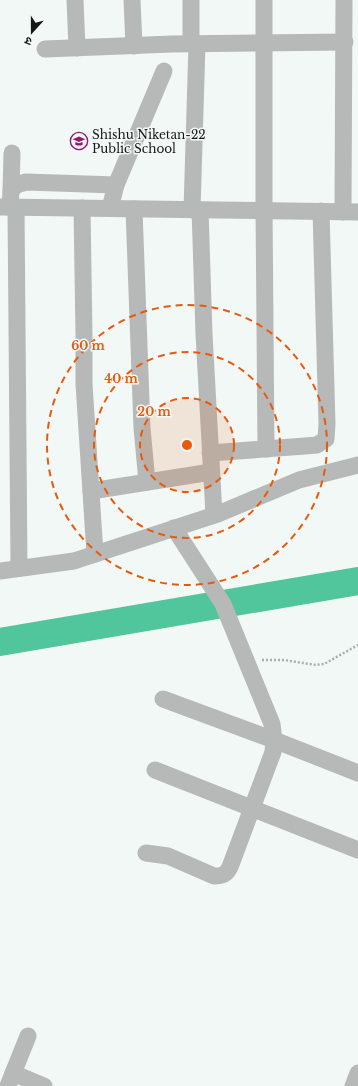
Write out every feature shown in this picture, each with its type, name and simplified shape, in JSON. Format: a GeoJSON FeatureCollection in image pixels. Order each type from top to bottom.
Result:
{"type":"FeatureCollection","features":[{"type":"Feature","properties":{"kind":"street"},"geometry":{"type":"LineString","coordinates":[[75,0],[77,48]]}},
{"type":"Feature","properties":{"kind":"street"},"geometry":{"type":"LineString","coordinates":[[132,0],[134,46]]}},
{"type":"Feature","properties":{"kind":"street"},"geometry":{"type":"LineString","coordinates":[[191,0],[194,44],[196,210],[214,515]]}},
{"type":"Feature","properties":{"kind":"street"},"geometry":{"type":"LineString","coordinates":[[264,0],[266,449]]}},
{"type":"Feature","properties":{"kind":"street"},"geometry":{"type":"LineString","coordinates":[[9,203],[82,208],[351,212],[344,0]]}},
{"type":"Feature","properties":{"kind":"street"},"geometry":{"type":"LineString","coordinates":[[45,49],[264,42],[345,42]]}},
{"type":"Feature","properties":{"kind":"street"},"geometry":{"type":"LineString","coordinates":[[110,208],[116,185],[164,71]]}},
{"type":"Feature","properties":{"kind":"street"},"geometry":{"type":"LineString","coordinates":[[12,153],[9,203],[19,568]]}},
{"type":"Feature","properties":{"kind":"street"},"geometry":{"type":"LineString","coordinates":[[9,203],[16,185],[26,182],[116,185]]}},
{"type":"Feature","properties":{"kind":"street"},"geometry":{"type":"LineString","coordinates":[[82,208],[84,384],[95,554]]}},
{"type":"Feature","properties":{"kind":"street"},"geometry":{"type":"LineString","coordinates":[[134,209],[142,428],[147,482]]}},
{"type":"Feature","properties":{"kind":"street"},"geometry":{"type":"LineString","coordinates":[[210,453],[317,445],[326,439],[327,424],[321,211]]}},
{"type":"Feature","properties":{"kind":"street"},"geometry":{"type":"LineString","coordinates":[[0,571],[74,561],[214,515],[298,480],[358,465]]}},
{"type":"Feature","properties":{"kind":"street"},"geometry":{"type":"LineString","coordinates":[[92,491],[211,472]]}},
{"type":"Feature","properties":{"kind":"street"},"geometry":{"type":"LineString","coordinates":[[146,853],[168,856],[214,876],[225,875],[230,867],[252,809],[272,752],[274,740],[272,724],[223,604],[174,528]]}},
{"type":"Feature","properties":{"kind":"street"},"geometry":{"type":"LineString","coordinates":[[162,699],[274,740],[358,773]]}},
{"type":"Feature","properties":{"kind":"street"},"geometry":{"type":"LineString","coordinates":[[155,770],[358,850]]}},
{"type":"Feature","properties":{"kind":"street"},"geometry":{"type":"LineString","coordinates":[[28,1036],[10,1080],[44,1086]]}},
{"type":"Feature","properties":{"kind":"street"},"geometry":{"type":"LineString","coordinates":[[353,1086],[358,1073]]}},
{"type":"Feature","properties":{"kind":"path"},"geometry":{"type":"LineString","coordinates":[[248,665],[258,661],[269,660],[284,660],[316,665],[324,664],[358,645]]}},
{"type":"Feature","properties":{"kind":"waterway"},"geometry":{"type":"LineString","coordinates":[[0,642],[358,581]]}},
{"type":"Feature","properties":{"kind":"place","name":"Shishu Niketan-22 Public School"},"geometry":{"type":"Point","coordinates":[79,141]}}]}
